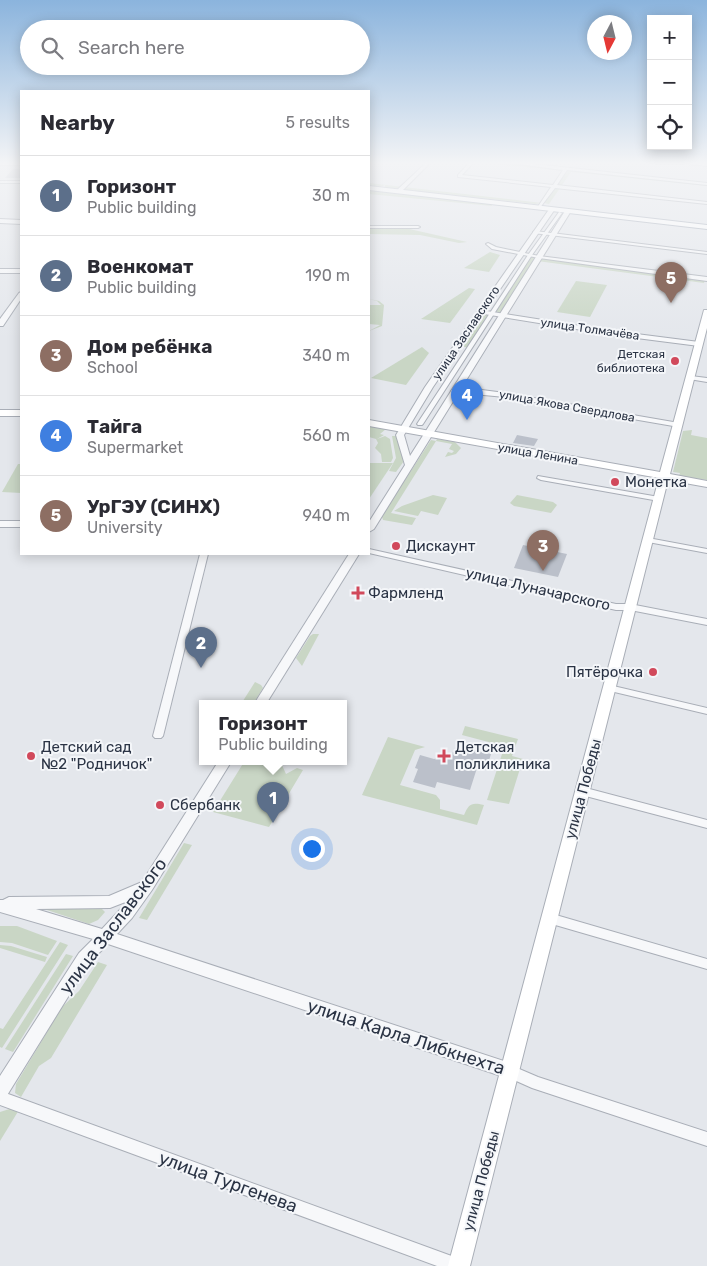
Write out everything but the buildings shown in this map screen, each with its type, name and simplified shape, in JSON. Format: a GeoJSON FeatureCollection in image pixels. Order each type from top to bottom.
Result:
{"type":"FeatureCollection","features":[{"type":"Feature","properties":{"kind":"main road"},"geometry":{"type":"LineString","coordinates":[[656,221],[707,227]]}},
{"type":"Feature","properties":{"kind":"main road","name":"улица Победы"},"geometry":{"type":"LineString","coordinates":[[458,1266],[707,312]]}},
{"type":"Feature","properties":{"kind":"main road"},"geometry":{"type":"LineString","coordinates":[[0,412],[20,413]]}},
{"type":"Feature","properties":{"kind":"main road","name":"улица Ленина"},"geometry":{"type":"LineString","coordinates":[[370,423],[707,484]]}},
{"type":"Feature","properties":{"kind":"street","name":"улица Заславского"},"geometry":{"type":"LineString","coordinates":[[404,429],[416,407],[543,221]]}},
{"type":"Feature","properties":{"kind":"street","name":"улица Заславского"},"geometry":{"type":"LineString","coordinates":[[370,526],[539,257],[556,221]]}},
{"type":"Feature","properties":{"kind":"street","name":"улица Заславского"},"geometry":{"type":"LineString","coordinates":[[420,424],[530,255],[560,221]]}},
{"type":"Feature","properties":{"kind":"street"},"geometry":{"type":"LineString","coordinates":[[0,222],[20,222]]}},
{"type":"Feature","properties":{"kind":"street"},"geometry":{"type":"LineString","coordinates":[[370,227],[418,227]]}},
{"type":"Feature","properties":{"kind":"street"},"geometry":{"type":"LineString","coordinates":[[535,232],[707,253]]}},
{"type":"Feature","properties":{"kind":"street"},"geometry":{"type":"LineString","coordinates":[[488,244],[494,248],[522,252],[539,257],[707,279]]}},
{"type":"Feature","properties":{"kind":"street"},"geometry":{"type":"LineString","coordinates":[[0,271],[20,271]]}},
{"type":"Feature","properties":{"kind":"street"},"geometry":{"type":"LineString","coordinates":[[0,324],[20,295]]}},
{"type":"Feature","properties":{"kind":"street","name":"улица Толмачёва"},"geometry":{"type":"LineString","coordinates":[[480,312],[611,333],[699,344]]}},
{"type":"Feature","properties":{"kind":"street"},"geometry":{"type":"LineString","coordinates":[[691,378],[707,380]]}},
{"type":"Feature","properties":{"kind":"street","name":"улица Якова Свердлова"},"geometry":{"type":"LineString","coordinates":[[454,391],[505,395],[679,425]]}},
{"type":"Feature","properties":{"kind":"street"},"geometry":{"type":"LineString","coordinates":[[404,429],[400,435],[408,463]]}},
{"type":"Feature","properties":{"kind":"street"},"geometry":{"type":"LineString","coordinates":[[541,478],[659,499]]}},
{"type":"Feature","properties":{"kind":"street"},"geometry":{"type":"LineString","coordinates":[[0,524],[20,524]]}},
{"type":"Feature","properties":{"kind":"street"},"geometry":{"type":"LineString","coordinates":[[648,540],[707,551]]}},
{"type":"Feature","properties":{"kind":"street","name":"улица Луначарского"},"geometry":{"type":"LineString","coordinates":[[370,551],[616,607],[630,607],[707,622]]}},
{"type":"Feature","properties":{"kind":"street"},"geometry":{"type":"LineString","coordinates":[[158,736],[204,555]]}},
{"type":"Feature","properties":{"kind":"street"},"geometry":{"type":"LineString","coordinates":[[263,700],[353,555]]}},
{"type":"Feature","properties":{"kind":"street"},"geometry":{"type":"LineString","coordinates":[[609,688],[707,711]]}},
{"type":"Feature","properties":{"kind":"street","name":"улица Заславского"},"geometry":{"type":"LineString","coordinates":[[0,1091],[84,958],[127,914],[147,886],[223,765]]}},
{"type":"Feature","properties":{"kind":"street"},"geometry":{"type":"LineString","coordinates":[[582,791],[707,824]]}},
{"type":"Feature","properties":{"kind":"street"},"geometry":{"type":"LineString","coordinates":[[0,904],[110,902],[147,886]]}},
{"type":"Feature","properties":{"kind":"street","name":"улица Карла Либкнехта"},"geometry":{"type":"LineString","coordinates":[[0,904],[104,936],[510,1071],[537,1083],[707,1139]]}},
{"type":"Feature","properties":{"kind":"street"},"geometry":{"type":"LineString","coordinates":[[549,918],[707,964]]}},
{"type":"Feature","properties":{"kind":"street","name":"улица Тургенева"},"geometry":{"type":"LineString","coordinates":[[0,1098],[458,1266]]}},
{"type":"Feature","properties":{"kind":"green space"},"geometry":{"type":"Polygon","coordinates":[[[370,228],[405,228],[467,242],[459,243],[420,235],[370,234],[370,228]]]}},
{"type":"Feature","properties":{"kind":"green space"},"geometry":{"type":"Polygon","coordinates":[[[490,252],[500,255],[489,272],[464,268],[490,252]]]}},
{"type":"Feature","properties":{"kind":"green space"},"geometry":{"type":"Polygon","coordinates":[[[529,256],[705,279],[704,283],[537,261],[503,315],[492,314],[529,256]]]}},
{"type":"Feature","properties":{"kind":"green space"},"geometry":{"type":"Polygon","coordinates":[[[576,281],[607,285],[590,317],[557,312],[576,281]]]}},
{"type":"Feature","properties":{"kind":"green space"},"geometry":{"type":"Polygon","coordinates":[[[469,288],[475,289],[450,323],[421,319],[469,288]]]}},
{"type":"Feature","properties":{"kind":"green space"},"geometry":{"type":"Polygon","coordinates":[[[370,299],[379,301],[384,305],[382,326],[370,331],[380,325],[370,324],[370,305],[381,305],[377,301],[370,299]]]}},
{"type":"Feature","properties":{"kind":"green space"},"geometry":{"type":"Polygon","coordinates":[[[482,315],[492,315],[469,348],[461,346],[482,315]]]}},
{"type":"Feature","properties":{"kind":"green space"},"geometry":{"type":"Polygon","coordinates":[[[422,347],[429,353],[406,385],[371,378],[422,347]]]}},
{"type":"Feature","properties":{"kind":"green space"},"geometry":{"type":"Polygon","coordinates":[[[370,426],[386,429],[380,434],[384,435],[377,439],[385,436],[390,439],[393,458],[391,462],[382,462],[381,454],[375,448],[378,443],[376,439],[370,437],[370,426]]]}},
{"type":"Feature","properties":{"kind":"green space"},"geometry":{"type":"Polygon","coordinates":[[[692,430],[691,435],[707,438],[707,480],[679,476],[680,473],[673,472],[683,431],[692,430]]]}},
{"type":"Feature","properties":{"kind":"green space"},"geometry":{"type":"Polygon","coordinates":[[[392,436],[396,436],[404,461],[396,472],[389,471],[396,458],[392,436]]]}},
{"type":"Feature","properties":{"kind":"green space"},"geometry":{"type":"Polygon","coordinates":[[[437,439],[455,442],[461,448],[456,454],[445,457],[448,452],[452,453],[454,451],[449,449],[452,444],[436,441],[437,439]]]}},
{"type":"Feature","properties":{"kind":"green space"},"geometry":{"type":"Polygon","coordinates":[[[431,440],[436,441],[391,513],[416,518],[412,525],[383,520],[382,517],[385,511],[431,440]]]}},
{"type":"Feature","properties":{"kind":"green space"},"geometry":{"type":"Polygon","coordinates":[[[370,463],[393,463],[370,498],[370,463]]]}},
{"type":"Feature","properties":{"kind":"green space"},"geometry":{"type":"Polygon","coordinates":[[[18,464],[20,464],[20,493],[2,492],[18,464]]]}},
{"type":"Feature","properties":{"kind":"green space"},"geometry":{"type":"Polygon","coordinates":[[[433,495],[447,498],[438,515],[421,511],[418,516],[394,511],[402,506],[433,495]]]}},
{"type":"Feature","properties":{"kind":"green space"},"geometry":{"type":"Polygon","coordinates":[[[517,495],[553,502],[557,505],[551,513],[514,506],[510,503],[517,495]]]}},
{"type":"Feature","properties":{"kind":"green space"},"geometry":{"type":"Polygon","coordinates":[[[313,634],[319,634],[302,666],[296,658],[313,634]]]}},
{"type":"Feature","properties":{"kind":"green space"},"geometry":{"type":"Polygon","coordinates":[[[255,682],[261,685],[263,688],[256,700],[244,700],[255,682]]]}},
{"type":"Feature","properties":{"kind":"green space"},"geometry":{"type":"Polygon","coordinates":[[[465,726],[518,739],[512,756],[523,759],[509,804],[487,800],[503,751],[496,744],[462,735],[465,726]]]}},
{"type":"Feature","properties":{"kind":"green space"},"geometry":{"type":"Polygon","coordinates":[[[388,737],[425,747],[415,750],[400,785],[436,795],[440,800],[440,809],[464,815],[467,808],[471,805],[484,805],[477,825],[362,795],[388,737]]]}},
{"type":"Feature","properties":{"kind":"green space"},"geometry":{"type":"Polygon","coordinates":[[[242,765],[282,765],[286,774],[297,768],[303,770],[269,827],[213,812],[242,765]]]}},
{"type":"Feature","properties":{"kind":"green space"},"geometry":{"type":"Polygon","coordinates":[[[184,843],[192,845],[147,920],[139,918],[184,843]]]}},
{"type":"Feature","properties":{"kind":"green space"},"geometry":{"type":"Polygon","coordinates":[[[38,907],[101,908],[105,912],[98,920],[89,924],[38,907]]]}},
{"type":"Feature","properties":{"kind":"green space"},"geometry":{"type":"Polygon","coordinates":[[[0,926],[17,926],[57,941],[48,955],[12,943],[0,942],[0,926]]]}},
{"type":"Feature","properties":{"kind":"green space"},"geometry":{"type":"Polygon","coordinates":[[[60,942],[68,945],[2,1048],[0,1047],[0,1028],[3,1029],[60,942]]]}},
{"type":"Feature","properties":{"kind":"green space"},"geometry":{"type":"Polygon","coordinates":[[[0,945],[11,946],[47,957],[45,962],[0,948],[0,945]]]}},
{"type":"Feature","properties":{"kind":"green space"},"geometry":{"type":"Polygon","coordinates":[[[66,954],[73,956],[13,1052],[5,1049],[66,954]]]}},
{"type":"Feature","properties":{"kind":"green space"},"geometry":{"type":"Polygon","coordinates":[[[98,962],[107,965],[51,1058],[39,1066],[21,1097],[15,1093],[16,1084],[62,1007],[79,991],[98,962]]]}},
{"type":"Feature","properties":{"kind":"green space"},"geometry":{"type":"Polygon","coordinates":[[[22,1105],[0,1141],[0,1112],[22,1105]]]}},
{"type":"Feature","properties":{"kind":"place","name":"УрГЭУ (СИНХ)"},"geometry":{"type":"Point","coordinates":[671,303]}},
{"type":"Feature","properties":{"kind":"place","name":"Детская библиотека"},"geometry":{"type":"Point","coordinates":[675,361]}},
{"type":"Feature","properties":{"kind":"place","name":"Тайга"},"geometry":{"type":"Point","coordinates":[467,420]}},
{"type":"Feature","properties":{"kind":"place","name":"Монетка"},"geometry":{"type":"Point","coordinates":[615,482]}},
{"type":"Feature","properties":{"kind":"place","name":"Дискаунт"},"geometry":{"type":"Point","coordinates":[396,546]}},
{"type":"Feature","properties":{"kind":"place","name":"Дом ребёнка"},"geometry":{"type":"Point","coordinates":[543,571]}},
{"type":"Feature","properties":{"kind":"place","name":"Фармленд"},"geometry":{"type":"Point","coordinates":[358,593]}},
{"type":"Feature","properties":{"kind":"place","name":"Военкомат"},"geometry":{"type":"Point","coordinates":[201,668]}},
{"type":"Feature","properties":{"kind":"place","name":"Пятёрочка"},"geometry":{"type":"Point","coordinates":[653,672]}},
{"type":"Feature","properties":{"kind":"place","name":"Детский сад №2 \"Родничок\""},"geometry":{"type":"Point","coordinates":[31,756]}},
{"type":"Feature","properties":{"kind":"place","name":"Детская поликлиника"},"geometry":{"type":"Point","coordinates":[444,756]}},
{"type":"Feature","properties":{"kind":"place","name":"Сбербанк"},"geometry":{"type":"Point","coordinates":[160,805]}},
{"type":"Feature","properties":{"kind":"place","name":"Горизонт"},"geometry":{"type":"Point","coordinates":[273,823]}}]}
